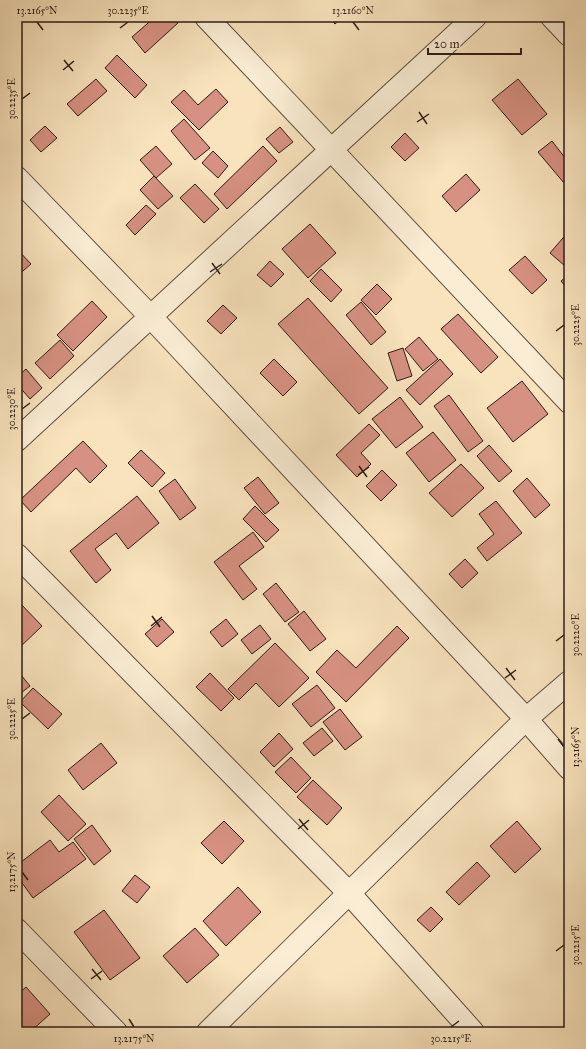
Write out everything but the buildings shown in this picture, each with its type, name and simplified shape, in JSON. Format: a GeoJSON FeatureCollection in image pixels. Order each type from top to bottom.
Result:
{"type":"FeatureCollection","features":[{"type":"Feature","properties":{"kind":"street"},"geometry":{"type":"LineString","coordinates":[[206,17],[569,402]]}},
{"type":"Feature","properties":{"kind":"street"},"geometry":{"type":"LineString","coordinates":[[17,440],[475,17]]}},
{"type":"Feature","properties":{"kind":"street"},"geometry":{"type":"LineString","coordinates":[[552,17],[569,35]]}},
{"type":"Feature","properties":{"kind":"street"},"geometry":{"type":"LineString","coordinates":[[17,178],[150,316],[526,719],[569,768]]}},
{"type":"Feature","properties":{"kind":"street"},"geometry":{"type":"LineString","coordinates":[[17,555],[349,893],[473,1032]]}},
{"type":"Feature","properties":{"kind":"street"},"geometry":{"type":"LineString","coordinates":[[208,1032],[526,719],[569,682]]}},
{"type":"Feature","properties":{"kind":"street"},"geometry":{"type":"LineString","coordinates":[[17,930],[116,1032]]}}]}
